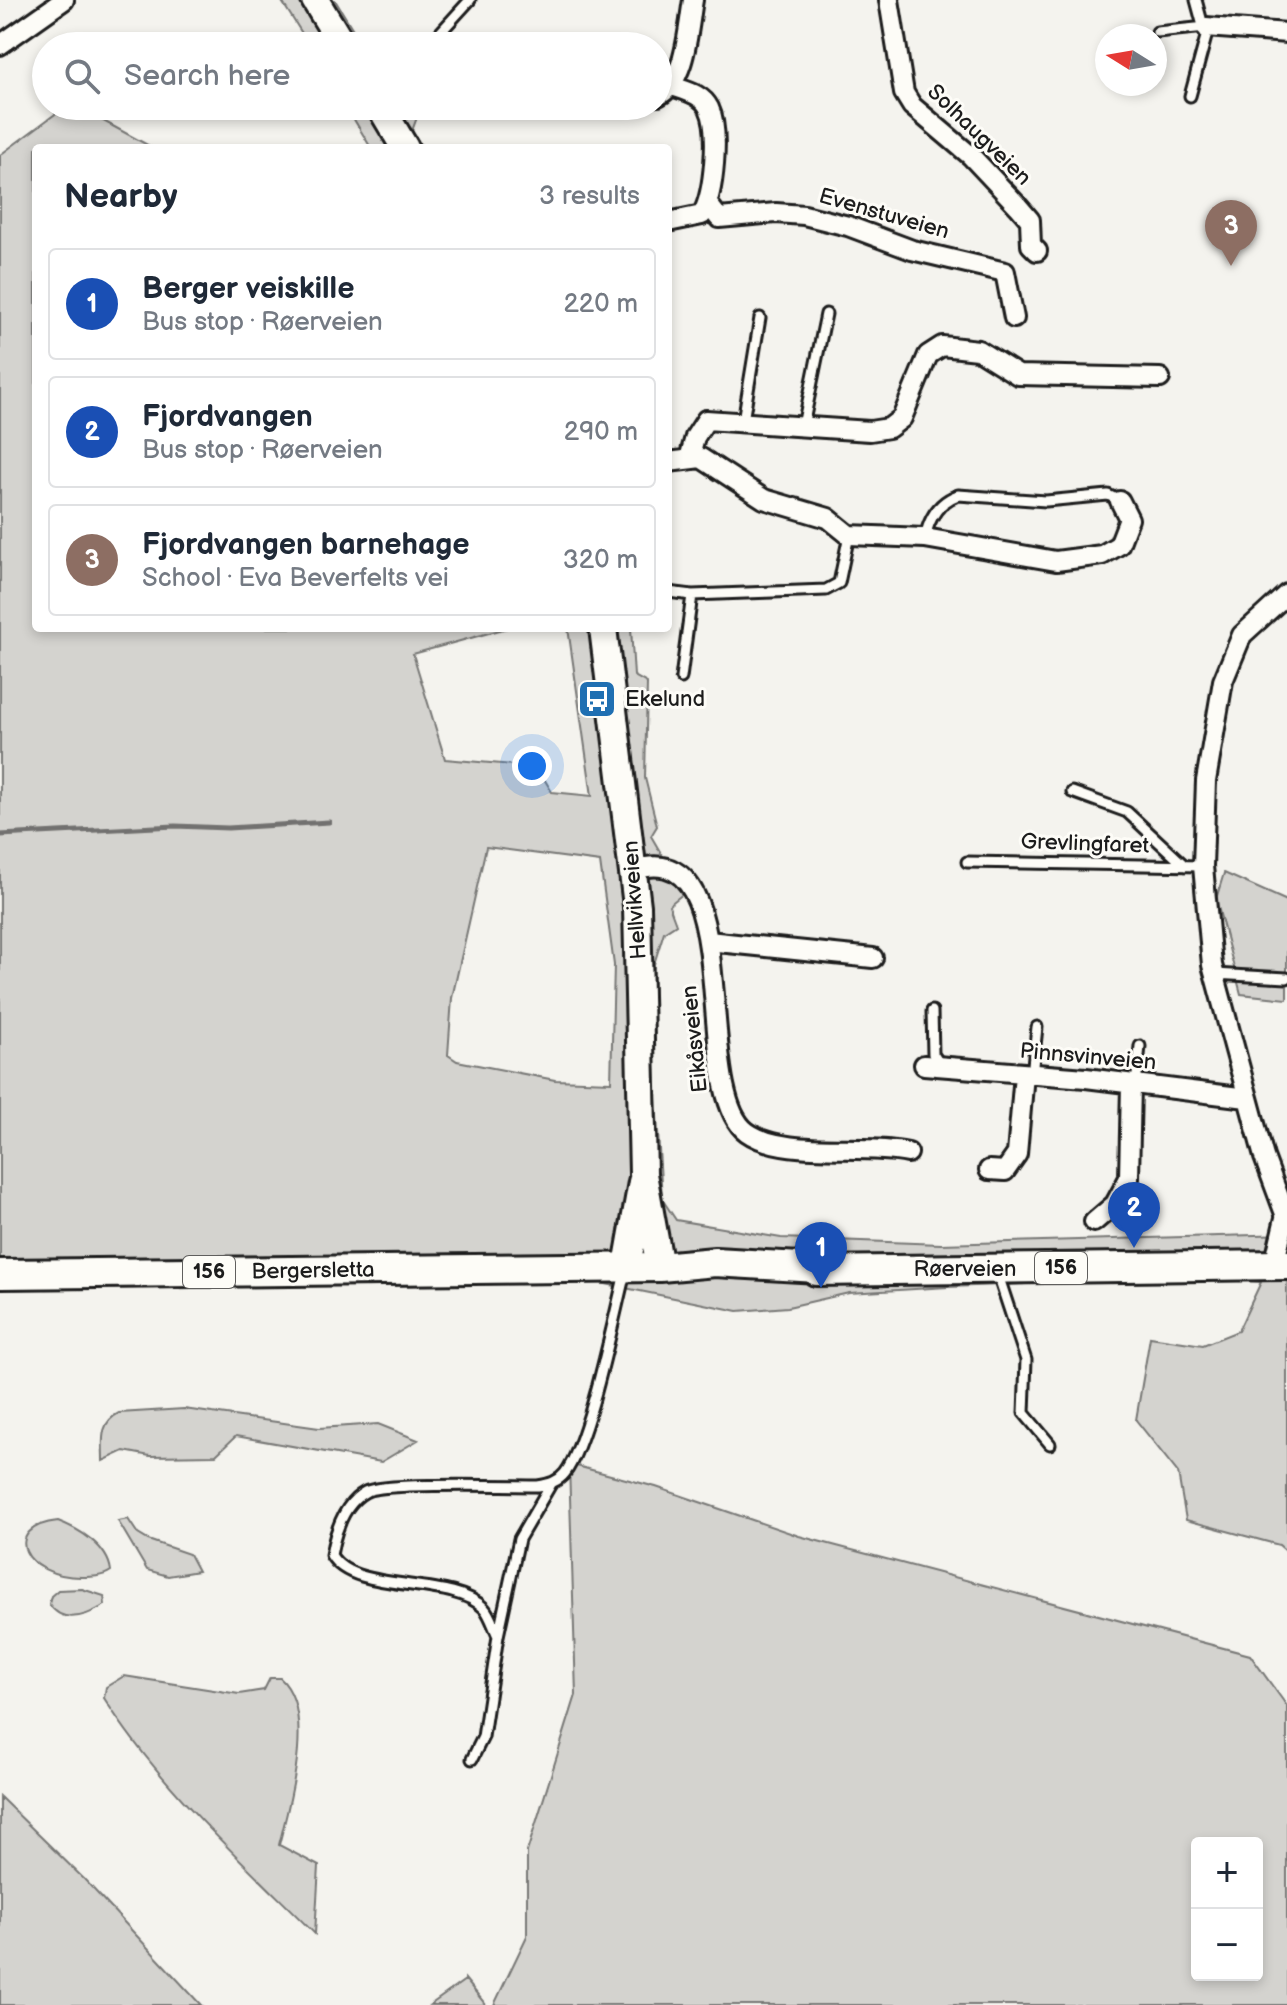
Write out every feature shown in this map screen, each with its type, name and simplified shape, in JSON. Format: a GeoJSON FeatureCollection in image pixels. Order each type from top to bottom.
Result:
{"type":"FeatureCollection","features":[{"type":"Feature","properties":{"kind":"main road"},"geometry":{"type":"LineString","coordinates":[[315,0],[334,32]]}},
{"type":"Feature","properties":{"kind":"main road"},"geometry":{"type":"LineString","coordinates":[[392,120],[403,144]]}},
{"type":"Feature","properties":{"kind":"main road","name":"Hellvikveien"},"geometry":{"type":"LineString","coordinates":[[604,632],[634,870],[640,953],[643,1174],[660,1267]]}},
{"type":"Feature","properties":{"kind":"main road","name":"Hellvikveien"},"geometry":{"type":"LineString","coordinates":[[627,1266],[643,1174]]}},
{"type":"Feature","properties":{"kind":"main road","name":"Røerveien"},"geometry":{"type":"LineString","coordinates":[[627,1266],[660,1267],[714,1277],[835,1269],[1281,1265]]}},
{"type":"Feature","properties":{"kind":"main road","name":"Bergersletta"},"geometry":{"type":"LineString","coordinates":[[0,1274],[627,1266]]}},
{"type":"Feature","properties":{"kind":"street"},"geometry":{"type":"LineString","coordinates":[[0,45],[64,0]]}},
{"type":"Feature","properties":{"kind":"street"},"geometry":{"type":"LineString","coordinates":[[672,68],[693,0]]}},
{"type":"Feature","properties":{"kind":"street","name":"Solhaugveien"},"geometry":{"type":"LineString","coordinates":[[889,0],[904,93],[912,106],[971,156],[1030,220],[1031,245],[1037,251]]}},
{"type":"Feature","properties":{"kind":"street"},"geometry":{"type":"LineString","coordinates":[[1206,27],[1287,33]]}},
{"type":"Feature","properties":{"kind":"street"},"geometry":{"type":"LineString","coordinates":[[672,92],[696,94],[708,107],[714,134],[708,204],[702,215],[672,221]]}},
{"type":"Feature","properties":{"kind":"street","name":"Evenstuveien"},"geometry":{"type":"LineString","coordinates":[[708,204],[719,218],[786,212],[804,215],[848,226],[912,250],[1005,272],[1014,318]]}},
{"type":"Feature","properties":{"kind":"street"},"geometry":{"type":"LineString","coordinates":[[689,459],[695,437],[706,420],[870,431],[889,428],[907,410],[928,355],[942,346],[978,350],[1018,375],[1160,378]]}},
{"type":"Feature","properties":{"kind":"street"},"geometry":{"type":"LineString","coordinates":[[672,461],[701,458],[764,499],[828,518],[849,535],[925,538],[1056,561],[1102,555],[1119,545],[1129,519],[1120,501]]}},
{"type":"Feature","properties":{"kind":"street"},"geometry":{"type":"LineString","coordinates":[[1281,1265],[1286,1219],[1247,1098],[1214,974],[1194,866],[1223,681],[1242,635],[1287,594]]}},
{"type":"Feature","properties":{"kind":"street","name":"Eikåsveien"},"geometry":{"type":"LineString","coordinates":[[634,870],[662,864],[679,874],[702,913],[708,941],[723,1094],[737,1123],[756,1137],[779,1144],[908,1153]]}},
{"type":"Feature","properties":{"kind":"street"},"geometry":{"type":"LineString","coordinates":[[708,941],[873,958]]}},
{"type":"Feature","properties":{"kind":"street","name":"Pinnsvinveien"},"geometry":{"type":"LineString","coordinates":[[932,1065],[1247,1098]]}},
{"type":"Feature","properties":{"kind":"street"},"geometry":{"type":"LineString","coordinates":[[989,1170],[1005,1171],[1017,1154],[1028,1074]]}},
{"type":"Feature","properties":{"kind":"street"},"geometry":{"type":"LineString","coordinates":[[1094,1222],[1115,1204],[1129,1178],[1134,1085]]}},
{"type":"Feature","properties":{"kind":"lane"},"geometry":{"type":"LineString","coordinates":[[441,32],[470,0]]}},
{"type":"Feature","properties":{"kind":"lane"},"geometry":{"type":"LineString","coordinates":[[1190,96],[1206,27],[1196,0]]}},
{"type":"Feature","properties":{"kind":"lane"},"geometry":{"type":"LineString","coordinates":[[1167,31],[1206,27]]}},
{"type":"Feature","properties":{"kind":"lane"},"geometry":{"type":"LineString","coordinates":[[803,426],[826,314]]}},
{"type":"Feature","properties":{"kind":"lane"},"geometry":{"type":"LineString","coordinates":[[743,421],[760,318]]}},
{"type":"Feature","properties":{"kind":"lane"},"geometry":{"type":"LineString","coordinates":[[925,538],[929,520],[949,499],[958,495],[1046,501],[1108,495],[1120,501]]}},
{"type":"Feature","properties":{"kind":"lane"},"geometry":{"type":"LineString","coordinates":[[672,592],[692,595],[826,590],[839,583],[849,535]]}},
{"type":"Feature","properties":{"kind":"lane"},"geometry":{"type":"LineString","coordinates":[[681,678],[692,595]]}},
{"type":"Feature","properties":{"kind":"lane"},"geometry":{"type":"LineString","coordinates":[[1072,792],[1127,812],[1194,866]]}},
{"type":"Feature","properties":{"kind":"lane","name":"Grevlingfaret"},"geometry":{"type":"LineString","coordinates":[[967,862],[1194,866]]}},
{"type":"Feature","properties":{"kind":"lane"},"geometry":{"type":"LineString","coordinates":[[1214,974],[1287,978]]}},
{"type":"Feature","properties":{"kind":"lane"},"geometry":{"type":"LineString","coordinates":[[932,1011],[932,1065]]}},
{"type":"Feature","properties":{"kind":"lane"},"geometry":{"type":"LineString","coordinates":[[1028,1074],[1037,1027]]}},
{"type":"Feature","properties":{"kind":"lane"},"geometry":{"type":"LineString","coordinates":[[1134,1085],[1140,1046]]}},
{"type":"Feature","properties":{"kind":"lane"},"geometry":{"type":"LineString","coordinates":[[472,1759],[483,1737],[498,1636],[519,1539],[551,1484],[566,1473],[573,1460],[627,1266]]}},
{"type":"Feature","properties":{"kind":"lane"},"geometry":{"type":"LineString","coordinates":[[997,1269],[1028,1367],[1024,1413],[1050,1444]]}},
{"type":"Feature","properties":{"kind":"lane"},"geometry":{"type":"LineString","coordinates":[[498,1636],[483,1607],[454,1593],[369,1579],[341,1565],[331,1555],[334,1536],[354,1501],[380,1486],[551,1484]]}},
{"type":"Feature","properties":{"kind":"shaded area"},"geometry":{"type":"Polygon","coordinates":[[[281,0],[335,0],[354,32],[301,32],[281,0]]]}},
{"type":"Feature","properties":{"kind":"shaded area"},"geometry":{"type":"Polygon","coordinates":[[[47,120],[102,120],[146,144],[32,144],[32,632],[493,632],[413,654],[445,759],[537,767],[552,792],[592,796],[569,632],[631,632],[634,676],[647,683],[645,778],[657,826],[651,836],[684,893],[669,905],[676,924],[664,932],[654,964],[652,1032],[662,1199],[676,1220],[781,1238],[941,1244],[1287,1234],[1287,1552],[1279,1545],[1186,1520],[1178,1473],[1136,1420],[1150,1337],[1203,1345],[1238,1331],[1261,1282],[1204,1277],[948,1287],[849,1293],[788,1307],[738,1311],[586,1280],[160,1287],[0,1281],[0,155],[47,120]],[[486,847],[452,998],[448,1055],[457,1061],[555,1080],[611,1082],[614,965],[600,862],[486,847]]]}},
{"type":"Feature","properties":{"kind":"shaded area"},"geometry":{"type":"Polygon","coordinates":[[[354,120],[416,120],[412,131],[420,144],[369,144],[354,120]]]}},
{"type":"Feature","properties":{"kind":"shaded area"},"geometry":{"type":"Polygon","coordinates":[[[1224,873],[1287,901],[1287,999],[1241,994],[1216,899],[1224,873]]]}},
{"type":"Feature","properties":{"kind":"shaded area"},"geometry":{"type":"Polygon","coordinates":[[[184,1409],[319,1428],[378,1424],[418,1440],[381,1462],[236,1436],[216,1455],[150,1456],[124,1451],[103,1461],[105,1427],[119,1413],[184,1409]]]}},
{"type":"Feature","properties":{"kind":"shaded area"},"geometry":{"type":"Polygon","coordinates":[[[569,1464],[656,1487],[799,1536],[1250,1655],[1287,1706],[1287,2005],[494,2005],[527,1936],[527,1852],[576,1695],[569,1464]]]}},
{"type":"Feature","properties":{"kind":"shaded area"},"geometry":{"type":"Polygon","coordinates":[[[128,1519],[138,1534],[148,1540],[189,1554],[198,1571],[168,1576],[147,1570],[118,1521],[128,1519]]]}},
{"type":"Feature","properties":{"kind":"shaded area"},"geometry":{"type":"Polygon","coordinates":[[[58,1521],[98,1546],[111,1571],[93,1577],[61,1575],[33,1561],[24,1541],[29,1532],[40,1525],[58,1521]]]}},
{"type":"Feature","properties":{"kind":"shaded area"},"geometry":{"type":"Polygon","coordinates":[[[82,1589],[104,1596],[105,1605],[83,1615],[68,1616],[61,1615],[49,1604],[51,1596],[58,1590],[82,1589]]]}},
{"type":"Feature","properties":{"kind":"shaded area"},"geometry":{"type":"Polygon","coordinates":[[[124,1676],[239,1694],[264,1690],[270,1678],[280,1678],[291,1693],[299,1735],[293,1783],[279,1845],[319,1866],[315,1934],[203,1822],[126,1731],[104,1698],[106,1687],[124,1676]]]}},
{"type":"Feature","properties":{"kind":"shaded area"},"geometry":{"type":"Polygon","coordinates":[[[0,1797],[84,1879],[201,2005],[0,2005],[0,1797]]]}},
{"type":"Feature","properties":{"kind":"shaded area"},"geometry":{"type":"Polygon","coordinates":[[[465,1980],[486,2005],[430,2005],[465,1980]]]}},
{"type":"Feature","properties":{"kind":"waterway"},"geometry":{"type":"LineString","coordinates":[[0,835],[329,822]]}},
{"type":"Feature","properties":{"kind":"place","name":"Fjordvangen barnehage"},"geometry":{"type":"Point","coordinates":[1231,266]}},
{"type":"Feature","properties":{"kind":"place","name":"Ekelund"},"geometry":{"type":"Point","coordinates":[597,699]}},
{"type":"Feature","properties":{"kind":"place","name":"Fjordvangen"},"geometry":{"type":"Point","coordinates":[1134,1248]}},
{"type":"Feature","properties":{"kind":"place","name":"Berger veiskille"},"geometry":{"type":"Point","coordinates":[821,1288]}}]}
